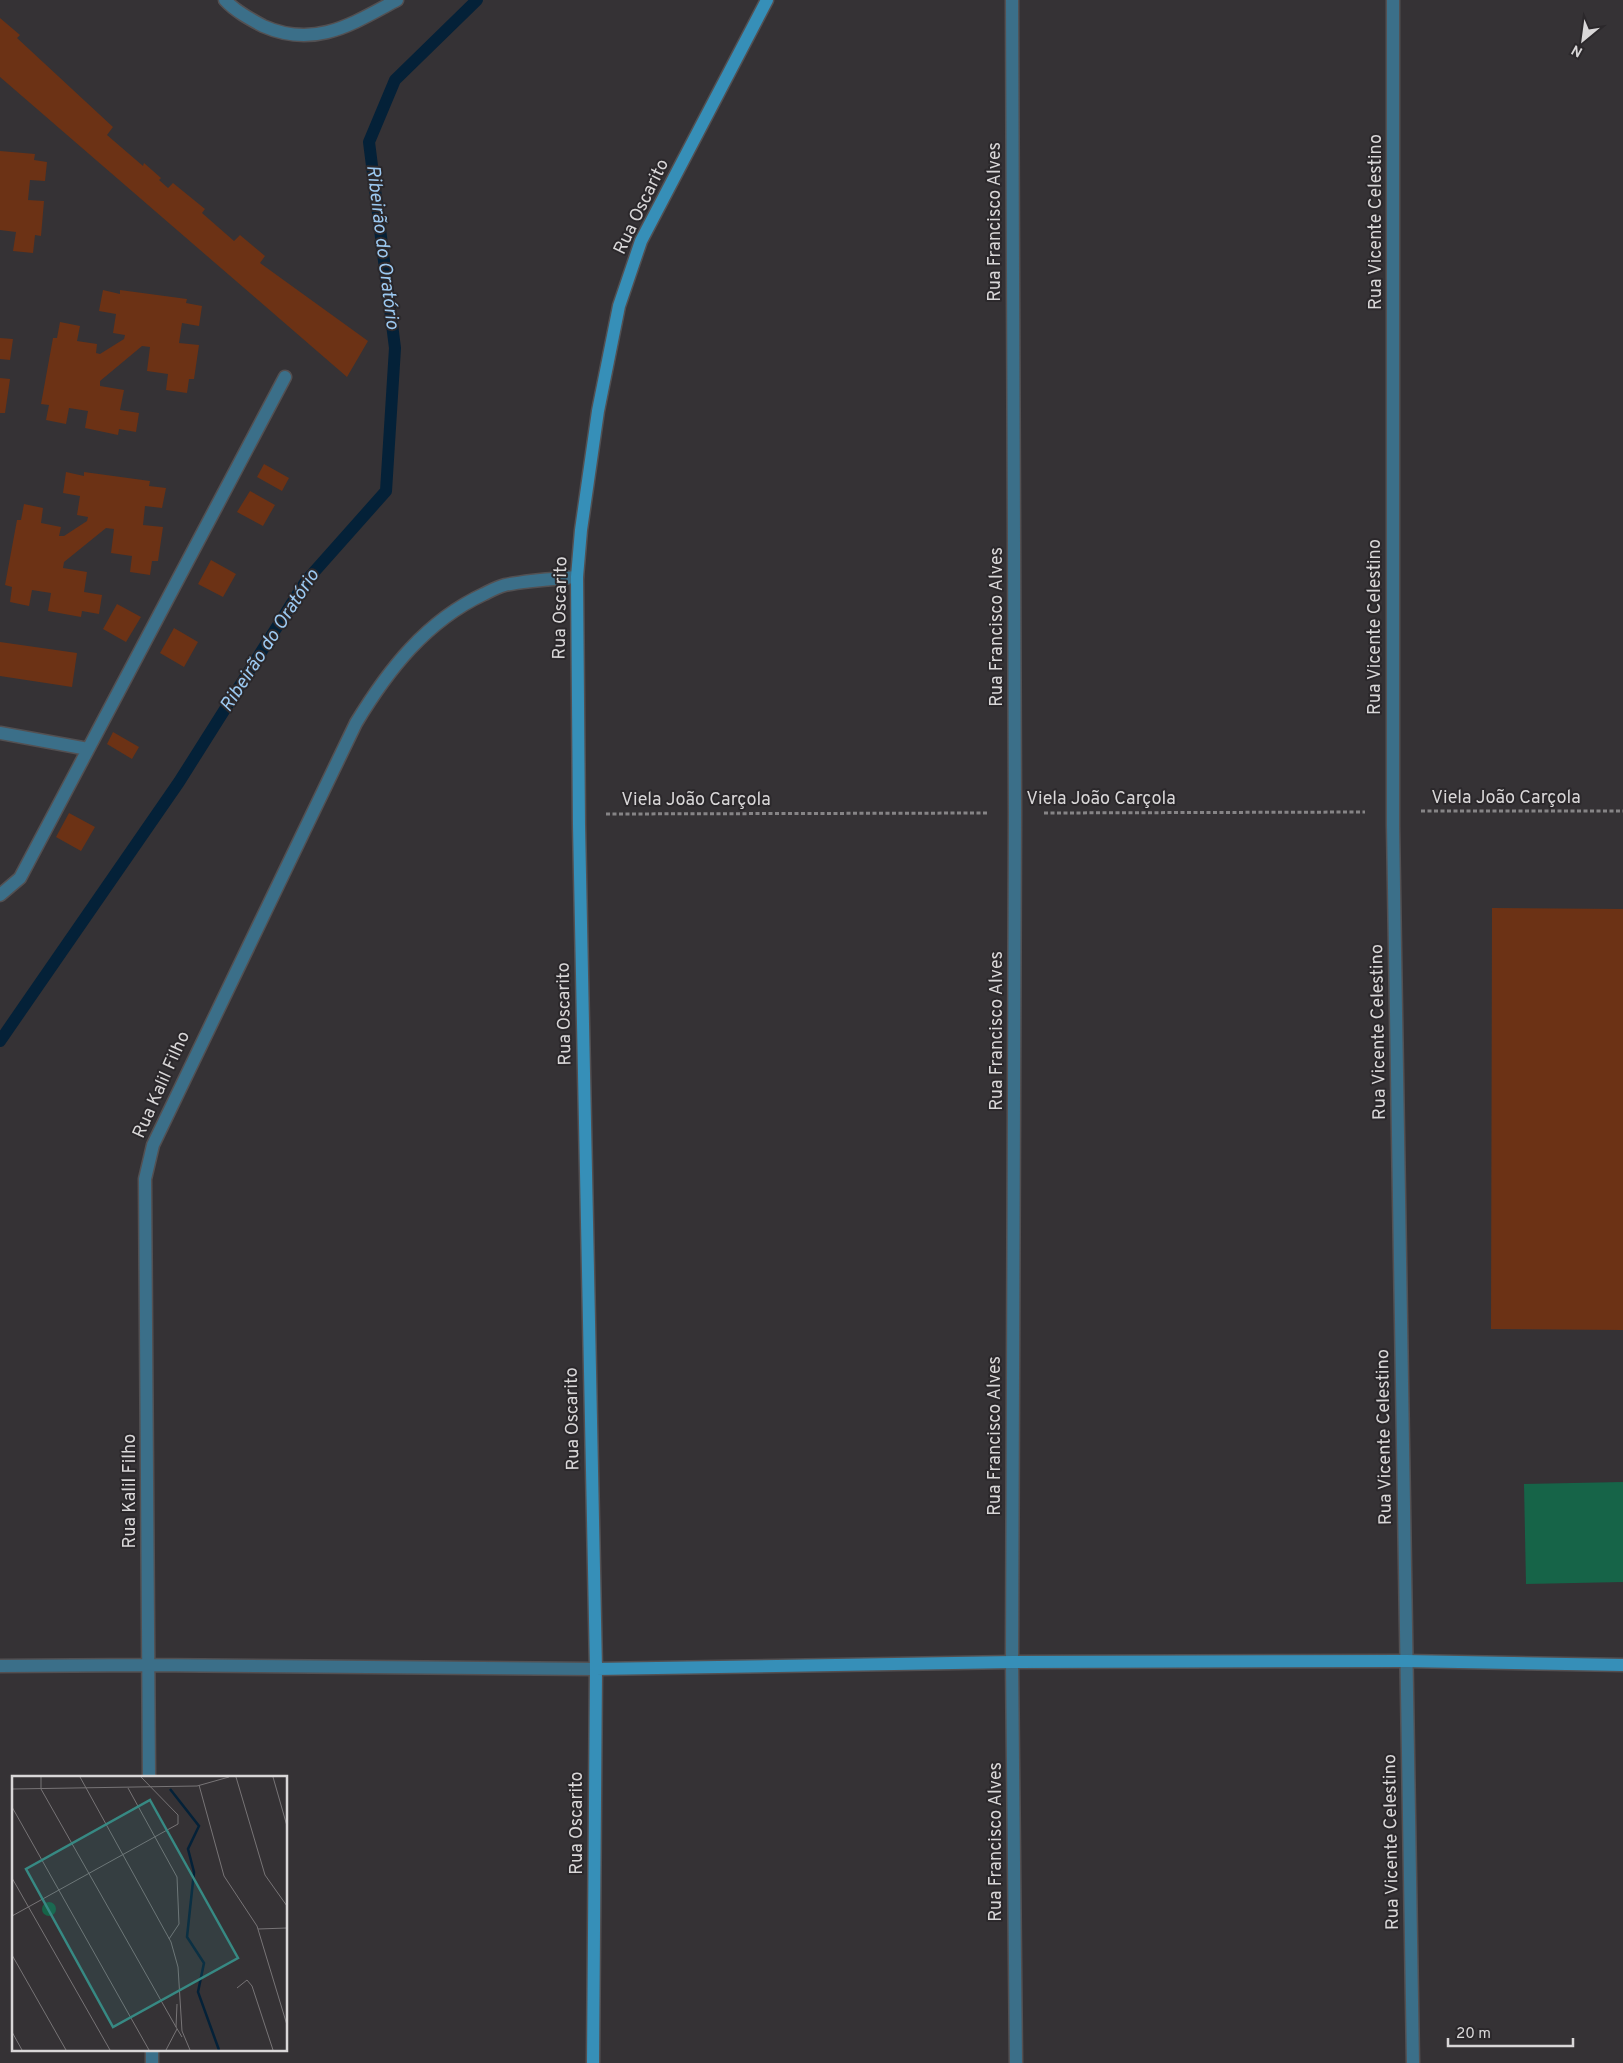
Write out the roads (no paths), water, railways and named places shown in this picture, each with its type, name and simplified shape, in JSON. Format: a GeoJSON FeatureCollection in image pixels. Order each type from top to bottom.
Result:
{"type":"FeatureCollection","features":[{"type":"Feature","properties":{"kind":"main road","name":"Rua Oscarito"},"geometry":{"type":"LineString","coordinates":[[593,2063],[596,1669],[579,814],[577,576],[581,530],[598,411],[618,306],[642,241],[767,1]]}},
{"type":"Feature","properties":{"kind":"main road"},"geometry":{"type":"LineString","coordinates":[[596,1669],[1012,1662],[1406,1661],[1623,1665]]}},
{"type":"Feature","properties":{"kind":"street"},"geometry":{"type":"LineString","coordinates":[[225,0],[230,6],[253,21],[278,32],[303,36],[329,33],[351,25],[397,0]]}},
{"type":"Feature","properties":{"kind":"street","name":"Rua Francisco Alves"},"geometry":{"type":"LineString","coordinates":[[1012,0],[1015,813],[1012,1662],[1016,2063]]}},
{"type":"Feature","properties":{"kind":"street","name":"Rua Vicente Celestino"},"geometry":{"type":"LineString","coordinates":[[1393,0],[1393,812],[1413,2063]]}},
{"type":"Feature","properties":{"kind":"street"},"geometry":{"type":"LineString","coordinates":[[0,895],[20,878],[285,377]]}},
{"type":"Feature","properties":{"kind":"street","name":"Rua Kalil Filho"},"geometry":{"type":"LineString","coordinates":[[150,1776],[145,1179],[153,1145],[356,723],[395,664],[420,638],[447,615],[472,599],[504,585],[577,576]]}},
{"type":"Feature","properties":{"kind":"street"},"geometry":{"type":"LineString","coordinates":[[0,733],[88,748]]}},
{"type":"Feature","properties":{"kind":"street"},"geometry":{"type":"LineString","coordinates":[[0,1666],[148,1664],[596,1669]]}},
{"type":"Feature","properties":{"kind":"street"},"geometry":{"type":"LineString","coordinates":[[152,2050],[152,2063]]}},
{"type":"Feature","properties":{"kind":"waterway","name":"Ribeirão do Oratório"},"geometry":{"type":"LineString","coordinates":[[0,1041],[179,782],[306,581],[386,491],[395,348],[369,142],[395,80],[477,0]]}}]}
